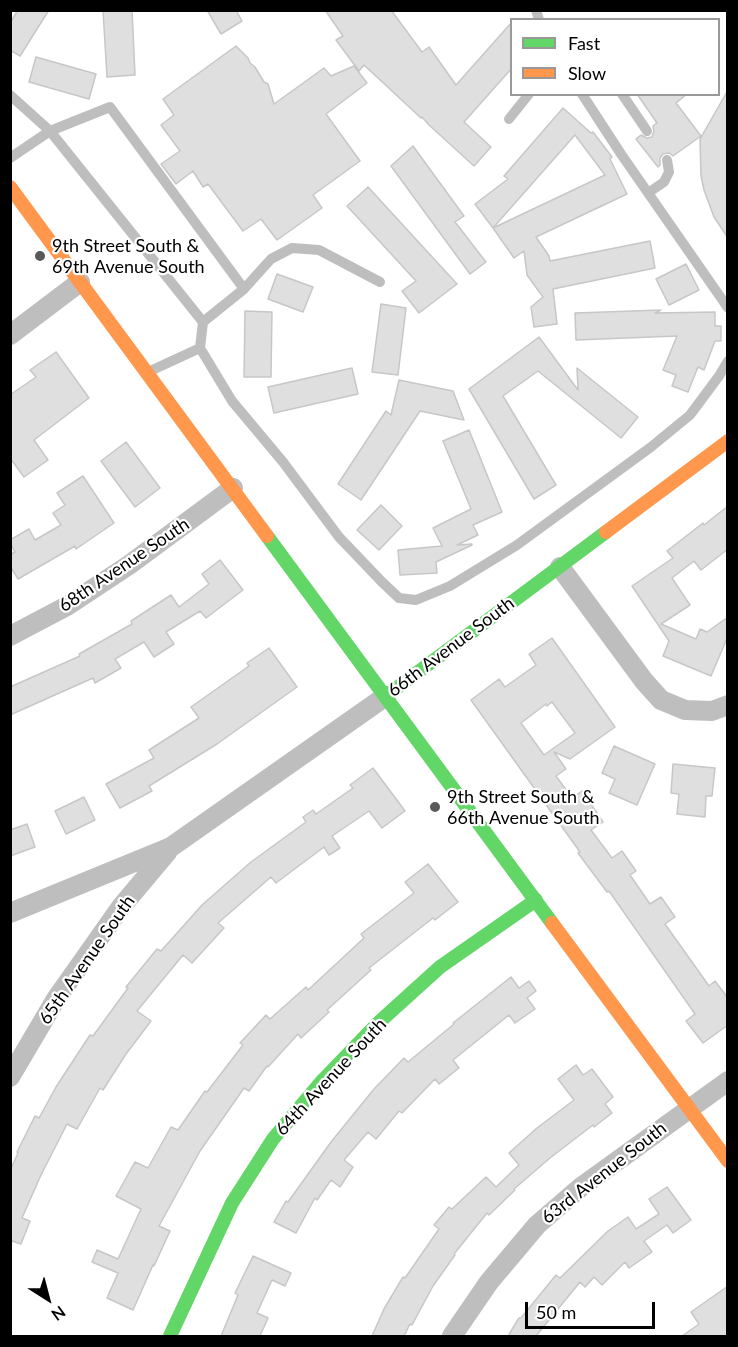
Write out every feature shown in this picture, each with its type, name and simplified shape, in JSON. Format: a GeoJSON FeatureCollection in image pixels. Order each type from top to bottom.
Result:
{"type":"FeatureCollection","features":[{"type":"Feature","properties":{"kind":"street"},"geometry":{"type":"LineString","coordinates":[[10,187],[728,1161]]}},
{"type":"Feature","properties":{"kind":"street"},"geometry":{"type":"LineString","coordinates":[[10,334],[80,282]]}},
{"type":"Feature","properties":{"kind":"street","name":"66th Avenue South"},"geometry":{"type":"LineString","coordinates":[[171,848],[386,696],[728,441]]}},
{"type":"Feature","properties":{"kind":"street","name":"68th Avenue South"},"geometry":{"type":"LineString","coordinates":[[10,636],[67,606],[129,566],[233,488]]}},
{"type":"Feature","properties":{"kind":"street"},"geometry":{"type":"LineString","coordinates":[[560,567],[644,681],[661,700],[685,710],[712,711],[728,705]]}},
{"type":"Feature","properties":{"kind":"street"},"geometry":{"type":"LineString","coordinates":[[10,913],[171,848]]}},
{"type":"Feature","properties":{"kind":"street","name":"65th Avenue South"},"geometry":{"type":"LineString","coordinates":[[10,1077],[56,999],[121,908],[171,848]]}},
{"type":"Feature","properties":{"kind":"street","name":"64th Avenue South"},"geometry":{"type":"LineString","coordinates":[[170,1336],[232,1203],[273,1139],[287,1122],[322,1081],[377,1024],[440,968],[536,900]]}},
{"type":"Feature","properties":{"kind":"street","name":"63rd Avenue South"},"geometry":{"type":"LineString","coordinates":[[452,1336],[489,1282],[537,1225],[581,1187],[728,1081]]}},
{"type":"Feature","properties":{"kind":"lane"},"geometry":{"type":"LineString","coordinates":[[10,95],[50,132],[202,322],[200,348],[232,401],[283,462],[339,537],[399,598],[416,600],[450,586],[517,545],[651,447],[690,415],[728,361]]}},
{"type":"Feature","properties":{"kind":"lane"},"geometry":{"type":"LineString","coordinates":[[509,119],[528,96]]}},
{"type":"Feature","properties":{"kind":"lane"},"geometry":{"type":"LineString","coordinates":[[583,96],[728,308]]}},
{"type":"Feature","properties":{"kind":"lane"},"geometry":{"type":"LineString","coordinates":[[623,96],[647,130]]}},
{"type":"Feature","properties":{"kind":"lane"},"geometry":{"type":"LineString","coordinates":[[10,158],[50,132],[110,107],[244,290]]}},
{"type":"Feature","properties":{"kind":"lane"},"geometry":{"type":"LineString","coordinates":[[648,193],[664,182],[669,172],[667,160]]}},
{"type":"Feature","properties":{"kind":"lane"},"geometry":{"type":"LineString","coordinates":[[202,322],[244,290],[271,259],[292,248],[319,250],[380,282]]}},
{"type":"Feature","properties":{"kind":"lane"},"geometry":{"type":"LineString","coordinates":[[147,373],[200,348]]}},
{"type":"Feature","properties":{"kind":"building"},"geometry":{"type":"Polygon","coordinates":[[[18,10],[49,10],[20,56],[10,50],[10,23],[18,10]]]}},
{"type":"Feature","properties":{"kind":"building"},"geometry":{"type":"Polygon","coordinates":[[[103,10],[132,10],[135,75],[107,77],[103,10]]]}},
{"type":"Feature","properties":{"kind":"building"},"geometry":{"type":"Polygon","coordinates":[[[207,10],[236,10],[242,21],[221,34],[207,10]]]}},
{"type":"Feature","properties":{"kind":"building"},"geometry":{"type":"Polygon","coordinates":[[[325,10],[391,10],[422,52],[429,47],[456,85],[510,24],[510,70],[464,122],[491,147],[474,166],[364,65],[359,71],[336,40],[343,36],[325,10]]]}},
{"type":"Feature","properties":{"kind":"building"},"geometry":{"type":"Polygon","coordinates":[[[236,46],[268,84],[274,104],[324,68],[331,76],[354,66],[367,83],[326,114],[360,161],[313,195],[322,208],[277,240],[261,219],[243,231],[208,184],[203,187],[193,171],[176,184],[161,164],[180,151],[161,125],[174,115],[163,99],[236,46]]]}},
{"type":"Feature","properties":{"kind":"building"},"geometry":{"type":"Polygon","coordinates":[[[36,57],[96,74],[89,99],[29,82],[36,57]]]}},
{"type":"Feature","properties":{"kind":"building"},"geometry":{"type":"Polygon","coordinates":[[[728,90],[728,238],[714,217],[704,190],[701,176],[700,139],[728,90]]]}},
{"type":"Feature","properties":{"kind":"building"},"geometry":{"type":"Polygon","coordinates":[[[638,96],[685,96],[676,103],[701,136],[673,156],[669,153],[663,154],[658,167],[636,139],[641,135],[647,138],[652,137],[653,126],[657,123],[638,96]]]}},
{"type":"Feature","properties":{"kind":"building"},"geometry":{"type":"Polygon","coordinates":[[[563,108],[591,133],[593,132],[612,157],[610,159],[627,194],[536,237],[550,261],[650,241],[655,268],[553,289],[557,324],[534,327],[531,307],[543,297],[527,275],[524,251],[514,258],[475,204],[508,179],[504,176],[563,108]],[[575,135],[493,228],[605,175],[575,135]]]}},
{"type":"Feature","properties":{"kind":"building"},"geometry":{"type":"Polygon","coordinates":[[[413,146],[464,216],[455,222],[486,262],[470,274],[391,166],[413,146]]]}},
{"type":"Feature","properties":{"kind":"building"},"geometry":{"type":"Polygon","coordinates":[[[368,187],[457,284],[419,313],[402,291],[416,281],[347,206],[368,187]]]}},
{"type":"Feature","properties":{"kind":"building"},"geometry":{"type":"Polygon","coordinates":[[[686,264],[699,290],[669,305],[656,279],[686,264]]]}},
{"type":"Feature","properties":{"kind":"building"},"geometry":{"type":"Polygon","coordinates":[[[277,274],[313,287],[303,312],[268,299],[277,274]]]}},
{"type":"Feature","properties":{"kind":"building"},"geometry":{"type":"Polygon","coordinates":[[[381,304],[406,308],[398,375],[372,372],[381,304]]]}},
{"type":"Feature","properties":{"kind":"building"},"geometry":{"type":"Polygon","coordinates":[[[661,310],[655,313],[715,312],[715,326],[721,326],[721,341],[715,341],[704,370],[698,367],[688,392],[672,386],[676,375],[663,370],[677,336],[576,340],[575,313],[661,310]]]}},
{"type":"Feature","properties":{"kind":"building"},"geometry":{"type":"Polygon","coordinates":[[[245,311],[272,312],[271,377],[244,377],[245,311]]]}},
{"type":"Feature","properties":{"kind":"building"},"geometry":{"type":"Polygon","coordinates":[[[539,337],[578,390],[577,368],[638,417],[621,438],[538,371],[503,396],[556,485],[534,499],[469,389],[539,337]]]}},
{"type":"Feature","properties":{"kind":"building"},"geometry":{"type":"Polygon","coordinates":[[[56,352],[89,398],[34,440],[48,460],[24,477],[10,458],[10,395],[36,377],[30,370],[56,352]]]}},
{"type":"Feature","properties":{"kind":"building"},"geometry":{"type":"Polygon","coordinates":[[[352,368],[358,394],[274,413],[268,387],[352,368]]]}},
{"type":"Feature","properties":{"kind":"building"},"geometry":{"type":"Polygon","coordinates":[[[399,380],[453,391],[464,420],[420,411],[361,500],[338,484],[386,411],[391,415],[399,380]]]}},
{"type":"Feature","properties":{"kind":"building"},"geometry":{"type":"Polygon","coordinates":[[[469,430],[502,512],[473,525],[478,535],[457,545],[472,545],[436,562],[437,573],[400,575],[398,550],[442,546],[433,528],[471,509],[443,441],[469,430]]]}},
{"type":"Feature","properties":{"kind":"building"},"geometry":{"type":"Polygon","coordinates":[[[126,442],[160,488],[135,507],[101,461],[126,442]]]}},
{"type":"Feature","properties":{"kind":"building"},"geometry":{"type":"Polygon","coordinates":[[[83,476],[114,523],[76,549],[75,546],[18,579],[10,566],[10,555],[15,552],[10,540],[29,529],[35,540],[61,525],[53,513],[65,505],[57,493],[83,476]]]}},
{"type":"Feature","properties":{"kind":"building"},"geometry":{"type":"Polygon","coordinates":[[[381,505],[402,526],[379,550],[357,530],[381,505]]]}},
{"type":"Feature","properties":{"kind":"building"},"geometry":{"type":"Polygon","coordinates":[[[728,506],[728,549],[701,570],[694,561],[672,578],[690,605],[661,624],[696,639],[700,629],[707,632],[728,617],[728,636],[711,676],[663,656],[669,641],[632,586],[673,558],[667,551],[728,506]]]}},
{"type":"Feature","properties":{"kind":"building"},"geometry":{"type":"Polygon","coordinates":[[[220,560],[243,590],[206,618],[200,611],[166,632],[174,644],[154,657],[144,642],[115,659],[121,668],[95,683],[93,678],[10,715],[10,687],[80,656],[79,654],[132,624],[131,621],[171,595],[179,607],[209,584],[202,574],[220,560]]]}},
{"type":"Feature","properties":{"kind":"building"},"geometry":{"type":"Polygon","coordinates":[[[552,638],[615,727],[570,759],[554,752],[566,769],[556,776],[572,798],[582,791],[603,822],[591,830],[612,858],[622,851],[636,871],[630,875],[650,904],[661,897],[675,917],[665,924],[709,986],[715,981],[728,998],[728,1025],[703,1043],[686,1021],[695,1014],[471,700],[499,679],[505,687],[536,665],[529,654],[552,638]],[[552,702],[521,723],[544,755],[575,733],[552,702]]]}},
{"type":"Feature","properties":{"kind":"building"},"geometry":{"type":"Polygon","coordinates":[[[269,648],[297,687],[217,744],[149,786],[152,791],[120,808],[106,784],[154,758],[149,750],[199,718],[191,707],[249,666],[247,663],[269,648]]]}},
{"type":"Feature","properties":{"kind":"building"},"geometry":{"type":"Polygon","coordinates":[[[614,746],[655,764],[637,805],[609,793],[615,779],[602,773],[614,746]]]}},
{"type":"Feature","properties":{"kind":"building"},"geometry":{"type":"Polygon","coordinates":[[[673,764],[715,768],[712,796],[706,796],[705,817],[677,814],[679,794],[671,793],[673,764]]]}},
{"type":"Feature","properties":{"kind":"building"},"geometry":{"type":"Polygon","coordinates":[[[373,768],[405,811],[382,828],[369,811],[332,836],[340,848],[329,855],[324,847],[276,883],[271,877],[218,923],[224,928],[192,963],[183,955],[137,1011],[151,1021],[103,1090],[100,1088],[77,1129],[67,1124],[22,1218],[30,1221],[21,1244],[12,1241],[10,1244],[10,1171],[17,1152],[35,1116],[39,1118],[90,1035],[93,1036],[128,988],[126,987],[157,949],[161,951],[202,905],[251,862],[306,822],[303,817],[313,810],[316,814],[353,788],[350,785],[373,768]]]}},
{"type":"Feature","properties":{"kind":"building"},"geometry":{"type":"Polygon","coordinates":[[[84,797],[95,820],[66,834],[55,811],[84,797]]]}},
{"type":"Feature","properties":{"kind":"building"},"geometry":{"type":"Polygon","coordinates":[[[27,824],[35,847],[10,856],[10,830],[27,824]]]}},
{"type":"Feature","properties":{"kind":"building"},"geometry":{"type":"Polygon","coordinates":[[[428,864],[458,902],[435,920],[433,918],[369,968],[371,970],[327,1010],[329,1012],[301,1038],[298,1034],[267,1066],[249,1091],[244,1088],[200,1151],[159,1226],[170,1231],[133,1310],[107,1298],[118,1273],[92,1262],[97,1250],[118,1259],[141,1209],[116,1196],[135,1162],[148,1168],[171,1127],[178,1130],[205,1091],[207,1092],[243,1045],[240,1043],[266,1015],[270,1019],[306,987],[308,990],[364,938],[361,934],[414,893],[405,882],[428,864]]]}},
{"type":"Feature","properties":{"kind":"building"},"geometry":{"type":"Polygon","coordinates":[[[511,977],[519,988],[529,981],[536,991],[527,998],[535,1009],[515,1023],[509,1015],[453,1060],[459,1068],[439,1084],[435,1079],[402,1113],[399,1111],[376,1139],[368,1132],[344,1160],[353,1167],[340,1187],[331,1180],[317,1200],[315,1198],[296,1233],[274,1222],[286,1201],[288,1202],[331,1142],[374,1089],[404,1058],[408,1062],[511,977]]]}},
{"type":"Feature","properties":{"kind":"building"},"geometry":{"type":"Polygon","coordinates":[[[576,1065],[583,1075],[592,1069],[613,1097],[605,1104],[612,1113],[550,1158],[514,1189],[489,1215],[487,1213],[454,1254],[404,1336],[372,1336],[384,1309],[403,1277],[405,1278],[439,1229],[434,1225],[449,1207],[452,1209],[486,1177],[496,1187],[519,1165],[509,1153],[574,1100],[558,1079],[576,1065]]]}},
{"type":"Feature","properties":{"kind":"building"},"geometry":{"type":"Polygon","coordinates":[[[667,1187],[691,1220],[673,1233],[667,1225],[644,1241],[652,1252],[629,1268],[625,1262],[602,1285],[594,1277],[585,1287],[580,1282],[536,1336],[508,1336],[519,1318],[556,1275],[560,1278],[608,1231],[628,1217],[636,1229],[659,1214],[649,1199],[667,1187]]]}},
{"type":"Feature","properties":{"kind":"building"},"geometry":{"type":"Polygon","coordinates":[[[253,1256],[291,1273],[285,1286],[272,1280],[257,1313],[268,1318],[260,1336],[221,1336],[238,1295],[235,1293],[253,1256]]]}},
{"type":"Feature","properties":{"kind":"building"},"geometry":{"type":"Polygon","coordinates":[[[728,1286],[728,1336],[682,1336],[699,1324],[691,1312],[728,1286]]]}},
{"type":"Feature","properties":{"kind":"traffic: fast"},"geometry":{"type":"LineString","coordinates":[[386,696],[606,532]]}},
{"type":"Feature","properties":{"kind":"traffic: fast"},"geometry":{"type":"LineString","coordinates":[[267,536],[552,923]]}},
{"type":"Feature","properties":{"kind":"traffic: fast"},"geometry":{"type":"LineString","coordinates":[[170,1336],[232,1203],[273,1139],[322,1081],[377,1024],[440,967],[536,900]]}},
{"type":"Feature","properties":{"kind":"traffic: slow"},"geometry":{"type":"LineString","coordinates":[[10,187],[267,536]]}},
{"type":"Feature","properties":{"kind":"traffic: slow"},"geometry":{"type":"LineString","coordinates":[[606,532],[728,441]]}},
{"type":"Feature","properties":{"kind":"traffic: slow"},"geometry":{"type":"LineString","coordinates":[[552,923],[728,1161]]}},
{"type":"Feature","properties":{"kind":"place","name":"9th Street South & 69th Avenue South"},"geometry":{"type":"Point","coordinates":[40,256]}},
{"type":"Feature","properties":{"kind":"place","name":"9th Street South & 66th Avenue South"},"geometry":{"type":"Point","coordinates":[435,807]}}]}
